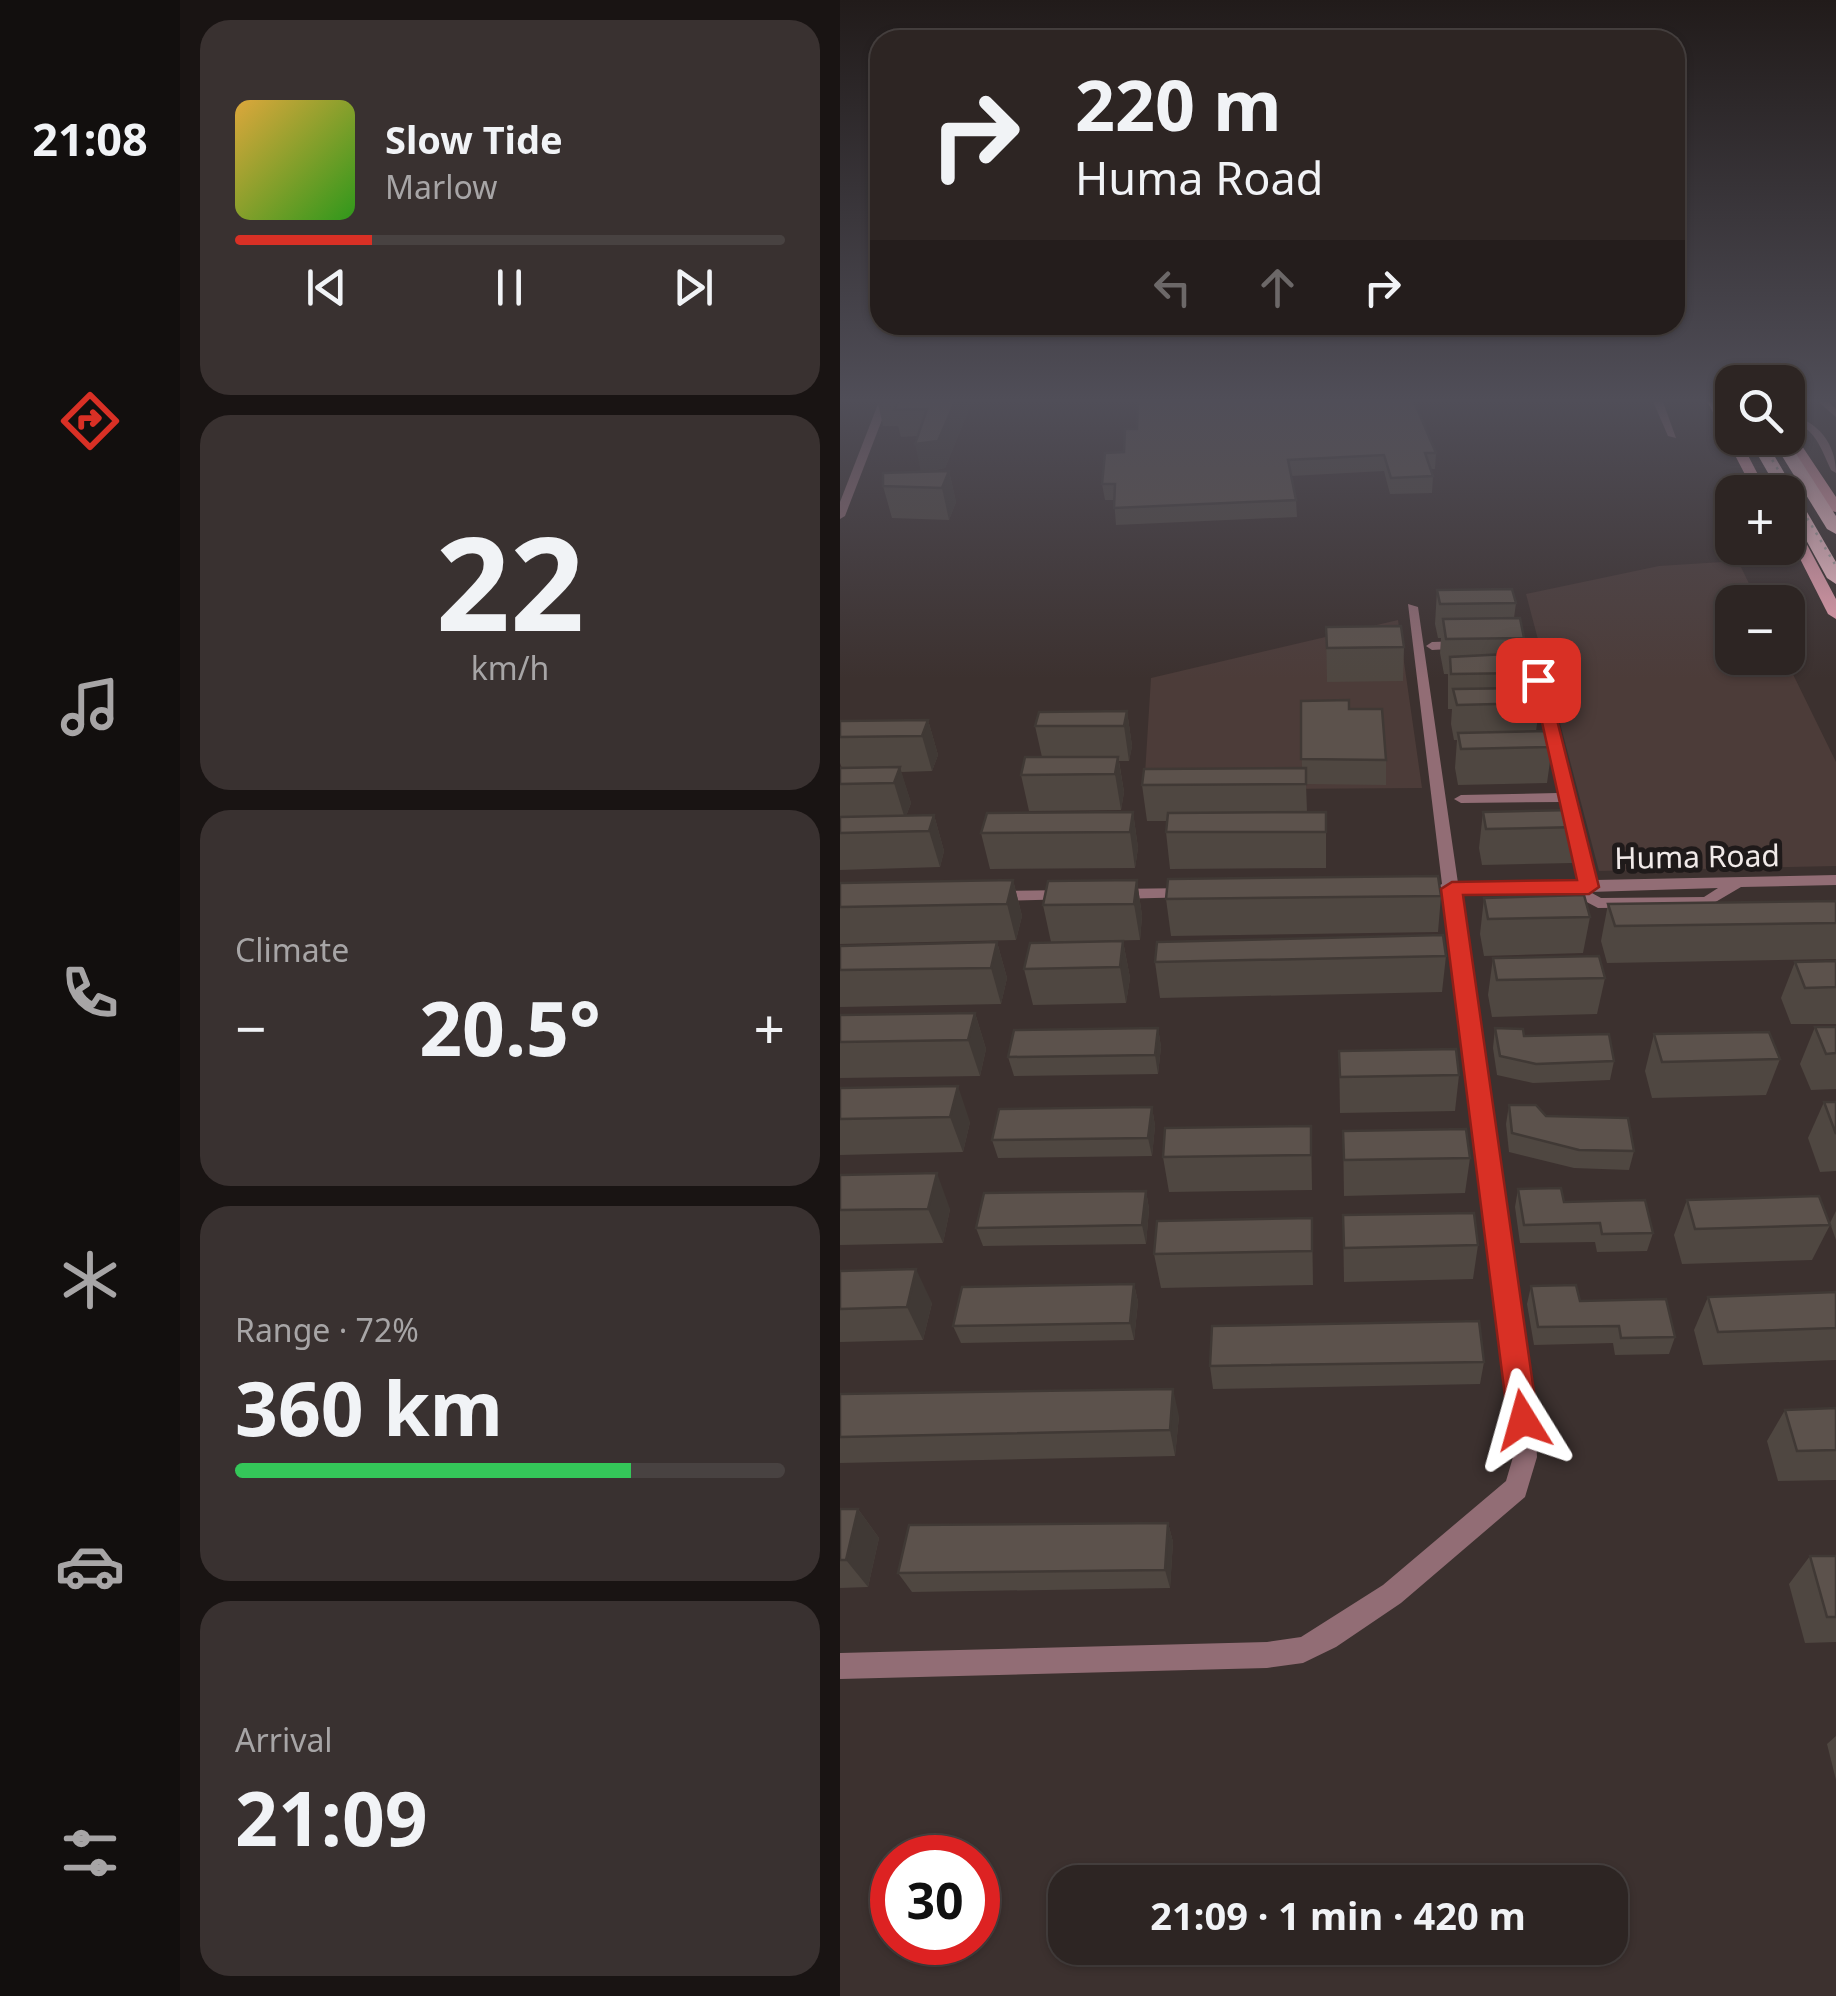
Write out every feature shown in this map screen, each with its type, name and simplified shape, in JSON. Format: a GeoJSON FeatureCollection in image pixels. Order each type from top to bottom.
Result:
{"type":"FeatureCollection","features":[{"type":"Feature","properties":{"kind":"highway"},"geometry":{"type":"LineString","coordinates":[[1813,492],[1836,529]]}},
{"type":"Feature","properties":{"kind":"highway"},"geometry":{"type":"LineString","coordinates":[[1805,524],[1836,578]]}},
{"type":"Feature","properties":{"kind":"main road"},"geometry":{"type":"LineString","coordinates":[[1805,555],[1836,614]]}},
{"type":"Feature","properties":{"kind":"main road"},"geometry":{"type":"LineString","coordinates":[[1800,565],[1836,634]]}},
{"type":"Feature","properties":{"kind":"street"},"geometry":{"type":"LineString","coordinates":[[840,516],[849,492]]}},
{"type":"Feature","properties":{"kind":"street"},"geometry":{"type":"LineString","coordinates":[[840,1666],[1268,1655],[1304,1650],[1392,1594],[1516,1488],[1525,1457],[1523,1420],[1412,606]]}},
{"type":"Feature","properties":{"kind":"street"},"geometry":{"type":"LineString","coordinates":[[1490,645],[1529,644],[1566,797],[1568,835],[1589,887]]}},
{"type":"Feature","properties":{"kind":"street"},"geometry":{"type":"LineString","coordinates":[[1432,646],[1471,645]]}},
{"type":"Feature","properties":{"kind":"street"},"geometry":{"type":"LineString","coordinates":[[1520,680],[1538,680]]}},
{"type":"Feature","properties":{"kind":"street"},"geometry":{"type":"LineString","coordinates":[[1528,715],[1546,715]]}},
{"type":"Feature","properties":{"kind":"street"},"geometry":{"type":"LineString","coordinates":[[1536,756],[1556,755]]}},
{"type":"Feature","properties":{"kind":"street"},"geometry":{"type":"LineString","coordinates":[[1462,798],[1566,797]]}},
{"type":"Feature","properties":{"kind":"street","name":"Huma Road"},"geometry":{"type":"LineString","coordinates":[[1418,889],[1836,880]]}},
{"type":"Feature","properties":{"kind":"street"},"geometry":{"type":"LineString","coordinates":[[1568,887],[1598,902],[1707,902],[1740,883]]}},
{"type":"Feature","properties":{"kind":"street"},"geometry":{"type":"LineString","coordinates":[[976,896],[1209,892]]}},
{"type":"Feature","properties":{"kind":"shaded area"},"geometry":{"type":"Polygon","coordinates":[[[1740,565],[1750,585],[1715,585],[1715,675],[1793,675],[1836,762],[1836,866],[1599,871],[1526,594],[1659,566],[1740,565]]]}},
{"type":"Feature","properties":{"kind":"shaded area"},"geometry":{"type":"Polygon","coordinates":[[[1398,620],[1422,788],[1144,790],[1151,678],[1398,620]]]}},
{"type":"Feature","properties":{"kind":"building"},"geometry":{"type":"Polygon","coordinates":[[[1115,492],[1294,492],[1296,500],[1114,508],[1115,492]]]}},
{"type":"Feature","properties":{"kind":"building"},"geometry":{"type":"Polygon","coordinates":[[[1512,589],[1516,603],[1440,604],[1437,590],[1512,589]]]}},
{"type":"Feature","properties":{"kind":"building"},"geometry":{"type":"Polygon","coordinates":[[[1520,618],[1524,638],[1446,639],[1443,619],[1520,618]]]}},
{"type":"Feature","properties":{"kind":"building"},"geometry":{"type":"Polygon","coordinates":[[[1401,626],[1404,647],[1327,648],[1326,627],[1401,626]]]}},
{"type":"Feature","properties":{"kind":"building"},"geometry":{"type":"Polygon","coordinates":[[[1528,653],[1532,673],[1451,674],[1450,657],[1528,653]]]}},
{"type":"Feature","properties":{"kind":"building"},"geometry":{"type":"Polygon","coordinates":[[[1536,688],[1540,703],[1457,705],[1453,689],[1536,688]]]}},
{"type":"Feature","properties":{"kind":"building"},"geometry":{"type":"Polygon","coordinates":[[[1349,700],[1349,709],[1382,709],[1386,760],[1301,759],[1301,701],[1349,700]]]}},
{"type":"Feature","properties":{"kind":"building"},"geometry":{"type":"Polygon","coordinates":[[[1127,711],[1124,726],[1035,726],[1039,712],[1127,711]]]}},
{"type":"Feature","properties":{"kind":"building"},"geometry":{"type":"Polygon","coordinates":[[[928,720],[922,736],[840,737],[840,721],[928,720]]]}},
{"type":"Feature","properties":{"kind":"building"},"geometry":{"type":"Polygon","coordinates":[[[1548,731],[1552,747],[1461,749],[1458,733],[1548,731]]]}},
{"type":"Feature","properties":{"kind":"building"},"geometry":{"type":"Polygon","coordinates":[[[1025,757],[1118,757],[1115,774],[1021,775],[1025,757]]]}},
{"type":"Feature","properties":{"kind":"building"},"geometry":{"type":"Polygon","coordinates":[[[900,767],[894,783],[840,784],[840,768],[900,767]]]}},
{"type":"Feature","properties":{"kind":"building"},"geometry":{"type":"Polygon","coordinates":[[[1306,768],[1306,784],[1142,785],[1144,769],[1306,768]]]}},
{"type":"Feature","properties":{"kind":"building"},"geometry":{"type":"Polygon","coordinates":[[[1574,810],[1578,827],[1486,829],[1483,812],[1574,810]]]}},
{"type":"Feature","properties":{"kind":"building"},"geometry":{"type":"Polygon","coordinates":[[[1133,812],[1130,832],[981,833],[987,813],[1133,812]]]}},
{"type":"Feature","properties":{"kind":"building"},"geometry":{"type":"Polygon","coordinates":[[[1326,812],[1326,832],[1166,832],[1168,813],[1326,812]]]}},
{"type":"Feature","properties":{"kind":"building"},"geometry":{"type":"Polygon","coordinates":[[[934,815],[929,831],[840,833],[840,817],[934,815]]]}},
{"type":"Feature","properties":{"kind":"building"},"geometry":{"type":"Polygon","coordinates":[[[1438,876],[1441,896],[1166,899],[1168,879],[1438,876]]]}},
{"type":"Feature","properties":{"kind":"building"},"geometry":{"type":"Polygon","coordinates":[[[1013,880],[1007,904],[840,907],[840,883],[1013,880]]]}},
{"type":"Feature","properties":{"kind":"building"},"geometry":{"type":"Polygon","coordinates":[[[1137,880],[1134,904],[1043,905],[1048,881],[1137,880]]]}},
{"type":"Feature","properties":{"kind":"building"},"geometry":{"type":"Polygon","coordinates":[[[1584,895],[1590,917],[1488,919],[1484,898],[1584,895]]]}},
{"type":"Feature","properties":{"kind":"building"},"geometry":{"type":"Polygon","coordinates":[[[1836,901],[1836,923],[1615,926],[1608,904],[1836,901]]]}},
{"type":"Feature","properties":{"kind":"building"},"geometry":{"type":"Polygon","coordinates":[[[1443,935],[1446,956],[1155,962],[1157,942],[1443,935]]]}},
{"type":"Feature","properties":{"kind":"building"},"geometry":{"type":"Polygon","coordinates":[[[1123,941],[1120,967],[1024,969],[1030,943],[1123,941]]]}},
{"type":"Feature","properties":{"kind":"building"},"geometry":{"type":"Polygon","coordinates":[[[997,942],[991,968],[840,970],[840,946],[997,942]]]}},
{"type":"Feature","properties":{"kind":"building"},"geometry":{"type":"Polygon","coordinates":[[[1599,956],[1605,978],[1497,980],[1493,958],[1599,956]]]}},
{"type":"Feature","properties":{"kind":"building"},"geometry":{"type":"Polygon","coordinates":[[[1836,961],[1836,987],[1805,988],[1795,962],[1836,961]]]}},
{"type":"Feature","properties":{"kind":"building"},"geometry":{"type":"Polygon","coordinates":[[[975,1013],[968,1040],[840,1042],[840,1015],[975,1013]]]}},
{"type":"Feature","properties":{"kind":"building"},"geometry":{"type":"Polygon","coordinates":[[[1815,1027],[1836,1027],[1836,1053],[1826,1054],[1815,1027]]]}},
{"type":"Feature","properties":{"kind":"building"},"geometry":{"type":"Polygon","coordinates":[[[1158,1028],[1155,1055],[1008,1057],[1014,1030],[1158,1028]]]}},
{"type":"Feature","properties":{"kind":"building"},"geometry":{"type":"Polygon","coordinates":[[[1495,1028],[1523,1029],[1524,1036],[1609,1034],[1614,1061],[1536,1064],[1500,1056],[1495,1028]]]}},
{"type":"Feature","properties":{"kind":"building"},"geometry":{"type":"Polygon","coordinates":[[[1769,1032],[1780,1059],[1662,1062],[1654,1034],[1769,1032]]]}},
{"type":"Feature","properties":{"kind":"building"},"geometry":{"type":"Polygon","coordinates":[[[1456,1049],[1459,1075],[1340,1077],[1339,1051],[1456,1049]]]}},
{"type":"Feature","properties":{"kind":"building"},"geometry":{"type":"Polygon","coordinates":[[[958,1086],[950,1117],[840,1119],[840,1088],[958,1086]]]}},
{"type":"Feature","properties":{"kind":"building"},"geometry":{"type":"Polygon","coordinates":[[[1824,1102],[1836,1102],[1836,1134],[1824,1102]]]}},
{"type":"Feature","properties":{"kind":"building"},"geometry":{"type":"Polygon","coordinates":[[[1509,1105],[1536,1105],[1546,1116],[1628,1118],[1634,1151],[1579,1150],[1512,1133],[1509,1105]]]}},
{"type":"Feature","properties":{"kind":"building"},"geometry":{"type":"Polygon","coordinates":[[[1152,1107],[1148,1138],[992,1140],[999,1109],[1152,1107]]]}},
{"type":"Feature","properties":{"kind":"building"},"geometry":{"type":"Polygon","coordinates":[[[1311,1126],[1311,1155],[1163,1157],[1165,1128],[1311,1126]]]}},
{"type":"Feature","properties":{"kind":"building"},"geometry":{"type":"Polygon","coordinates":[[[1466,1129],[1470,1158],[1344,1160],[1343,1131],[1466,1129]]]}},
{"type":"Feature","properties":{"kind":"building"},"geometry":{"type":"Polygon","coordinates":[[[937,1173],[928,1209],[840,1210],[840,1175],[937,1173]]]}},
{"type":"Feature","properties":{"kind":"building"},"geometry":{"type":"Polygon","coordinates":[[[1561,1188],[1564,1202],[1645,1200],[1653,1233],[1602,1234],[1600,1223],[1524,1225],[1518,1189],[1561,1188]]]}},
{"type":"Feature","properties":{"kind":"building"},"geometry":{"type":"Polygon","coordinates":[[[1146,1191],[1142,1225],[976,1228],[984,1193],[1146,1191]]]}},
{"type":"Feature","properties":{"kind":"building"},"geometry":{"type":"Polygon","coordinates":[[[1819,1196],[1830,1225],[1695,1229],[1687,1200],[1819,1196]]]}},
{"type":"Feature","properties":{"kind":"building"},"geometry":{"type":"Polygon","coordinates":[[[1474,1213],[1478,1245],[1344,1248],[1343,1215],[1474,1213]]]}},
{"type":"Feature","properties":{"kind":"building"},"geometry":{"type":"Polygon","coordinates":[[[1312,1218],[1312,1251],[1154,1254],[1157,1221],[1312,1218]]]}},
{"type":"Feature","properties":{"kind":"building"},"geometry":{"type":"Polygon","coordinates":[[[916,1269],[907,1307],[840,1309],[840,1271],[916,1269]]]}},
{"type":"Feature","properties":{"kind":"building"},"geometry":{"type":"Polygon","coordinates":[[[1134,1284],[1130,1323],[953,1326],[962,1287],[1134,1284]]]}},
{"type":"Feature","properties":{"kind":"building"},"geometry":{"type":"Polygon","coordinates":[[[1576,1285],[1580,1301],[1666,1299],[1675,1337],[1621,1338],[1619,1326],[1538,1327],[1531,1286],[1576,1285]]]}},
{"type":"Feature","properties":{"kind":"building"},"geometry":{"type":"Polygon","coordinates":[[[1836,1292],[1836,1328],[1718,1332],[1708,1297],[1836,1292]]]}},
{"type":"Feature","properties":{"kind":"building"},"geometry":{"type":"Polygon","coordinates":[[[1479,1321],[1484,1362],[1210,1366],[1212,1326],[1479,1321]]]}},
{"type":"Feature","properties":{"kind":"building"},"geometry":{"type":"Polygon","coordinates":[[[1173,1389],[1170,1430],[840,1437],[840,1394],[1173,1389]]]}},
{"type":"Feature","properties":{"kind":"building"},"geometry":{"type":"Polygon","coordinates":[[[1836,1408],[1836,1450],[1797,1451],[1785,1410],[1836,1408]]]}},
{"type":"Feature","properties":{"kind":"building"},"geometry":{"type":"Polygon","coordinates":[[[840,1509],[858,1509],[846,1560],[840,1560],[840,1509]]]}},
{"type":"Feature","properties":{"kind":"building"},"geometry":{"type":"Polygon","coordinates":[[[1168,1523],[1165,1570],[898,1573],[909,1525],[1168,1523]]]}},
{"type":"Feature","properties":{"kind":"building"},"geometry":{"type":"Polygon","coordinates":[[[1810,1556],[1836,1556],[1836,1617],[1827,1617],[1810,1556]]]}},
{"type":"Feature","properties":{"kind":"railway"},"geometry":{"type":"LineString","coordinates":[[1792,492],[1836,566]]}},
{"type":"Feature","properties":{"kind":"route"},"geometry":{"type":"LineString","coordinates":[[1523,1420],[1452,889],[1589,887],[1538,680]]}}]}
